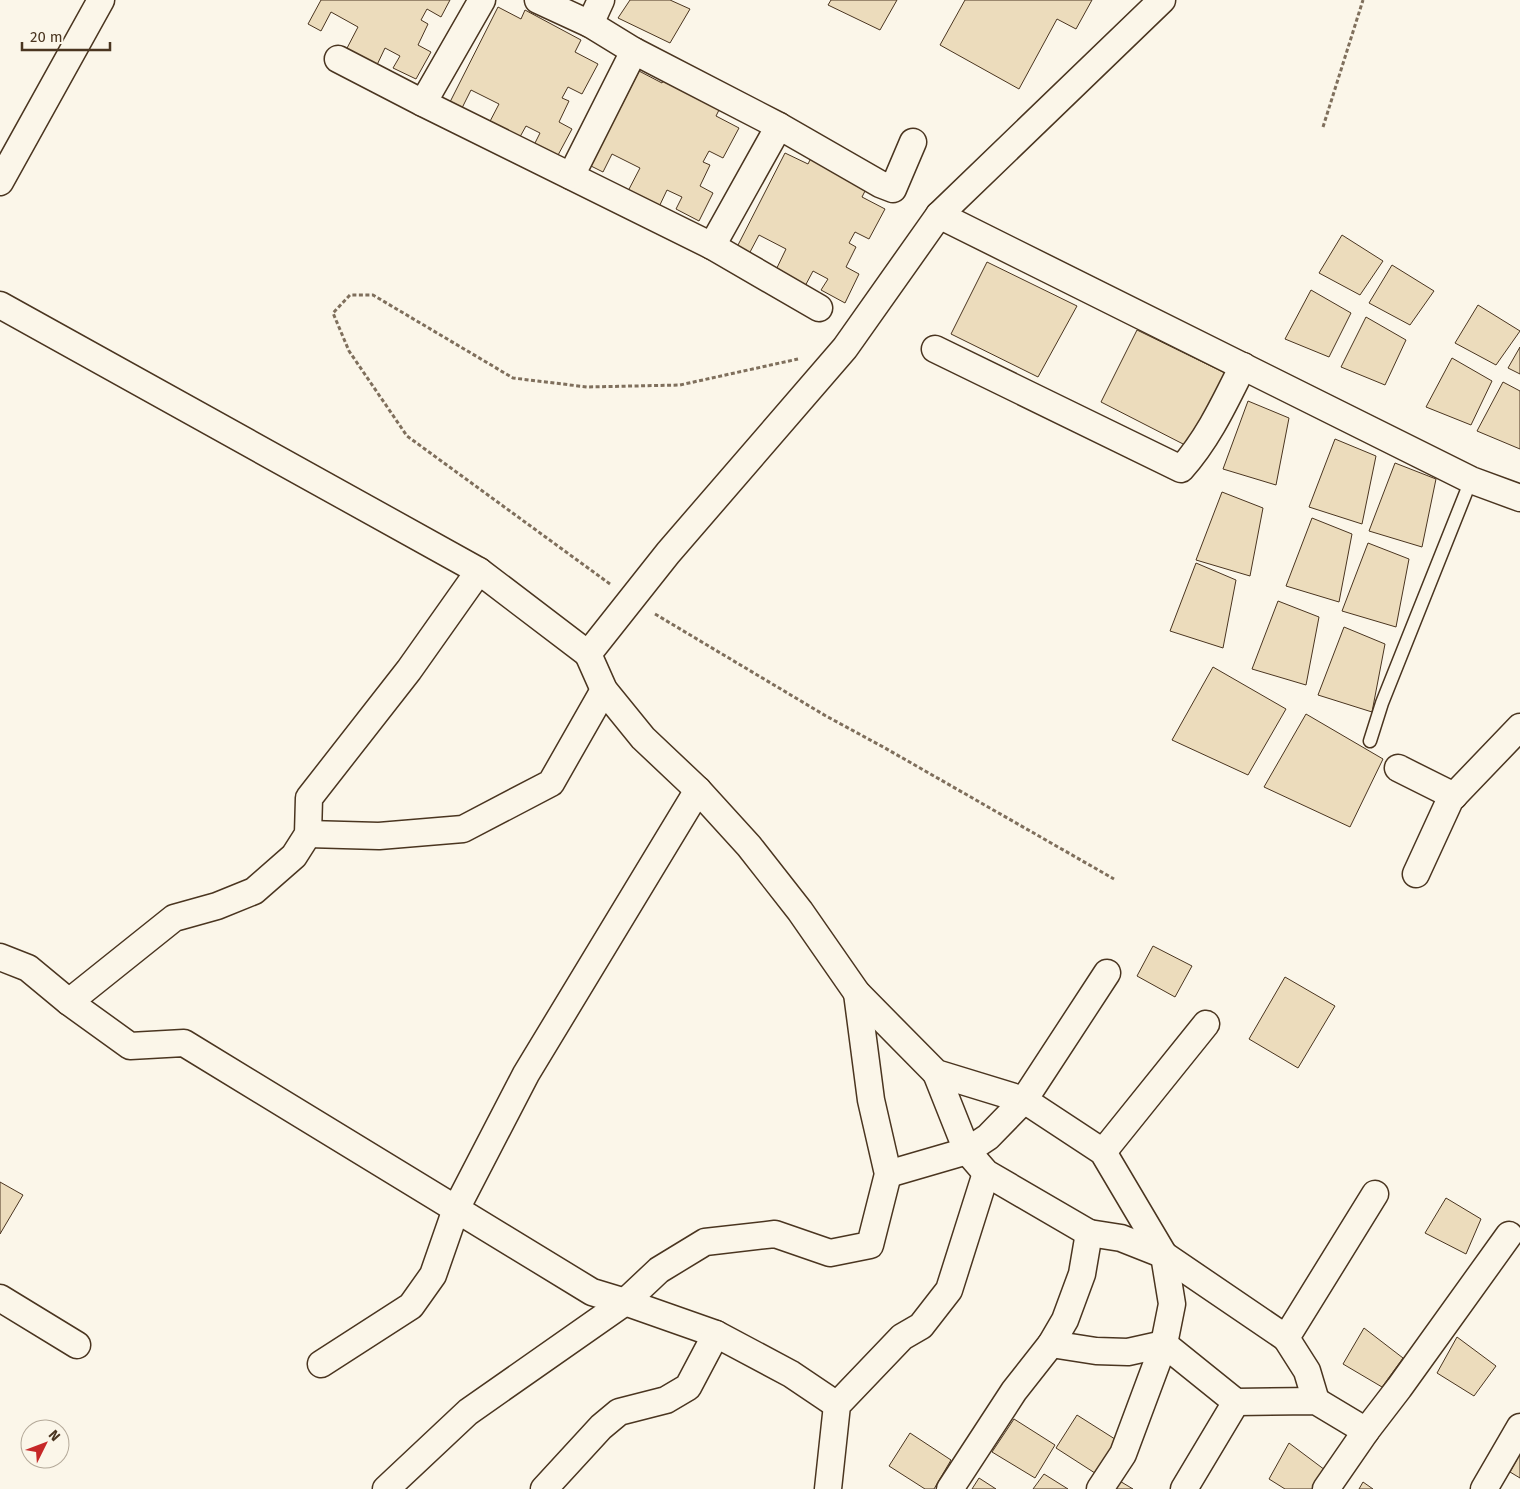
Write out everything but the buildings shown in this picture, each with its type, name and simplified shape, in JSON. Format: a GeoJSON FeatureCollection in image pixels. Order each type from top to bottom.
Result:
{"type":"FeatureCollection","features":[{"type":"Feature","properties":{"kind":"street"},"geometry":{"type":"LineString","coordinates":[[0,182],[101,0]]}},
{"type":"Feature","properties":{"kind":"street"},"geometry":{"type":"LineString","coordinates":[[423,103],[482,0]]}},
{"type":"Feature","properties":{"kind":"street"},"geometry":{"type":"LineString","coordinates":[[538,0],[590,24],[634,51],[779,126],[880,184],[894,189],[912,142]]}},
{"type":"Feature","properties":{"kind":"street"},"geometry":{"type":"LineString","coordinates":[[590,24],[601,0]]}},
{"type":"Feature","properties":{"kind":"street"},"geometry":{"type":"LineString","coordinates":[[588,654],[668,553],[845,348],[939,215],[1162,0]]}},
{"type":"Feature","properties":{"kind":"street"},"geometry":{"type":"LineString","coordinates":[[571,176],[634,51]]}},
{"type":"Feature","properties":{"kind":"street"},"geometry":{"type":"LineString","coordinates":[[338,59],[712,246],[819,308]]}},
{"type":"Feature","properties":{"kind":"street"},"geometry":{"type":"LineString","coordinates":[[712,246],[779,126]]}},
{"type":"Feature","properties":{"kind":"street"},"geometry":{"type":"LineString","coordinates":[[939,215],[1471,480],[1520,498]]}},
{"type":"Feature","properties":{"kind":"street"},"geometry":{"type":"LineString","coordinates":[[0,305],[479,571],[588,654],[604,690],[643,738],[698,790],[749,846],[800,911],[857,993],[936,1073],[967,1151],[986,1173],[1089,1234],[1121,1238],[1164,1255],[1286,1338],[1307,1371],[1316,1401]]}},
{"type":"Feature","properties":{"kind":"street"},"geometry":{"type":"LineString","coordinates":[[935,349],[1181,468],[1192,457],[1218,416],[1243,366]]}},
{"type":"Feature","properties":{"kind":"street"},"geometry":{"type":"LineString","coordinates":[[69,1002],[174,918],[217,906],[254,891],[294,856],[308,834],[309,798],[409,670],[479,571]]}},
{"type":"Feature","properties":{"kind":"street"},"geometry":{"type":"LineString","coordinates":[[308,834],[379,836],[463,829],[551,783],[604,690]]}},
{"type":"Feature","properties":{"kind":"street"},"geometry":{"type":"LineString","coordinates":[[1416,874],[1450,800],[1520,726]]}},
{"type":"Feature","properties":{"kind":"street"},"geometry":{"type":"LineString","coordinates":[[1398,768],[1454,796]]}},
{"type":"Feature","properties":{"kind":"street"},"geometry":{"type":"LineString","coordinates":[[320,1364],[411,1306],[434,1275],[456,1209],[526,1074],[698,790]]}},
{"type":"Feature","properties":{"kind":"street"},"geometry":{"type":"LineString","coordinates":[[0,957],[28,968],[69,1002],[130,1046],[184,1043],[592,1292],[716,1334],[792,1374],[836,1406]]}},
{"type":"Feature","properties":{"kind":"street"},"geometry":{"type":"LineString","coordinates":[[888,1174],[967,1151],[988,1137],[1024,1100],[1107,973]]}},
{"type":"Feature","properties":{"kind":"street"},"geometry":{"type":"LineString","coordinates":[[386,1489],[468,1412],[626,1302],[659,1270],[705,1242],[775,1234],[830,1253],[870,1245],[888,1174],[871,1100],[857,993]]}},
{"type":"Feature","properties":{"kind":"street"},"geometry":{"type":"LineString","coordinates":[[1103,1152],[1206,1024]]}},
{"type":"Feature","properties":{"kind":"street"},"geometry":{"type":"LineString","coordinates":[[936,1073],[1024,1100],[1103,1152],[1164,1255],[1172,1304],[1164,1344],[1123,1454],[1100,1489]]}},
{"type":"Feature","properties":{"kind":"street"},"geometry":{"type":"LineString","coordinates":[[828,1489],[836,1406],[902,1337],[921,1326],[949,1290],[986,1173]]}},
{"type":"Feature","properties":{"kind":"street"},"geometry":{"type":"LineString","coordinates":[[1286,1338],[1375,1194]]}},
{"type":"Feature","properties":{"kind":"street"},"geometry":{"type":"LineString","coordinates":[[950,1489],[1014,1391],[1051,1344],[1065,1320],[1082,1274],[1089,1234]]}},
{"type":"Feature","properties":{"kind":"street"},"geometry":{"type":"LineString","coordinates":[[1326,1489],[1366,1430],[1399,1388],[1510,1235]]}},
{"type":"Feature","properties":{"kind":"street"},"geometry":{"type":"LineString","coordinates":[[0,1298],[77,1345]]}},
{"type":"Feature","properties":{"kind":"street"},"geometry":{"type":"LineString","coordinates":[[544,1489],[601,1427],[619,1412],[666,1400],[688,1387],[716,1334]]}},
{"type":"Feature","properties":{"kind":"street"},"geometry":{"type":"LineString","coordinates":[[1051,1344],[1096,1351],[1128,1352],[1164,1344]]}},
{"type":"Feature","properties":{"kind":"street"},"geometry":{"type":"LineString","coordinates":[[1164,1344],[1236,1402],[1316,1401],[1366,1430]]}},
{"type":"Feature","properties":{"kind":"street"},"geometry":{"type":"LineString","coordinates":[[1184,1489],[1236,1402]]}},
{"type":"Feature","properties":{"kind":"street"},"geometry":{"type":"LineString","coordinates":[[1484,1489],[1520,1427]]}},
{"type":"Feature","properties":{"kind":"lane"},"geometry":{"type":"LineString","coordinates":[[1370,742],[1382,703],[1471,480]]}},
{"type":"Feature","properties":{"kind":"path"},"geometry":{"type":"LineString","coordinates":[[1323,128],[1363,0]]}},
{"type":"Feature","properties":{"kind":"path"},"geometry":{"type":"LineString","coordinates":[[845,348],[680,385],[586,387],[513,378],[373,295],[350,295],[334,314],[349,351],[407,436],[632,600],[826,716],[1114,879]]}}]}
